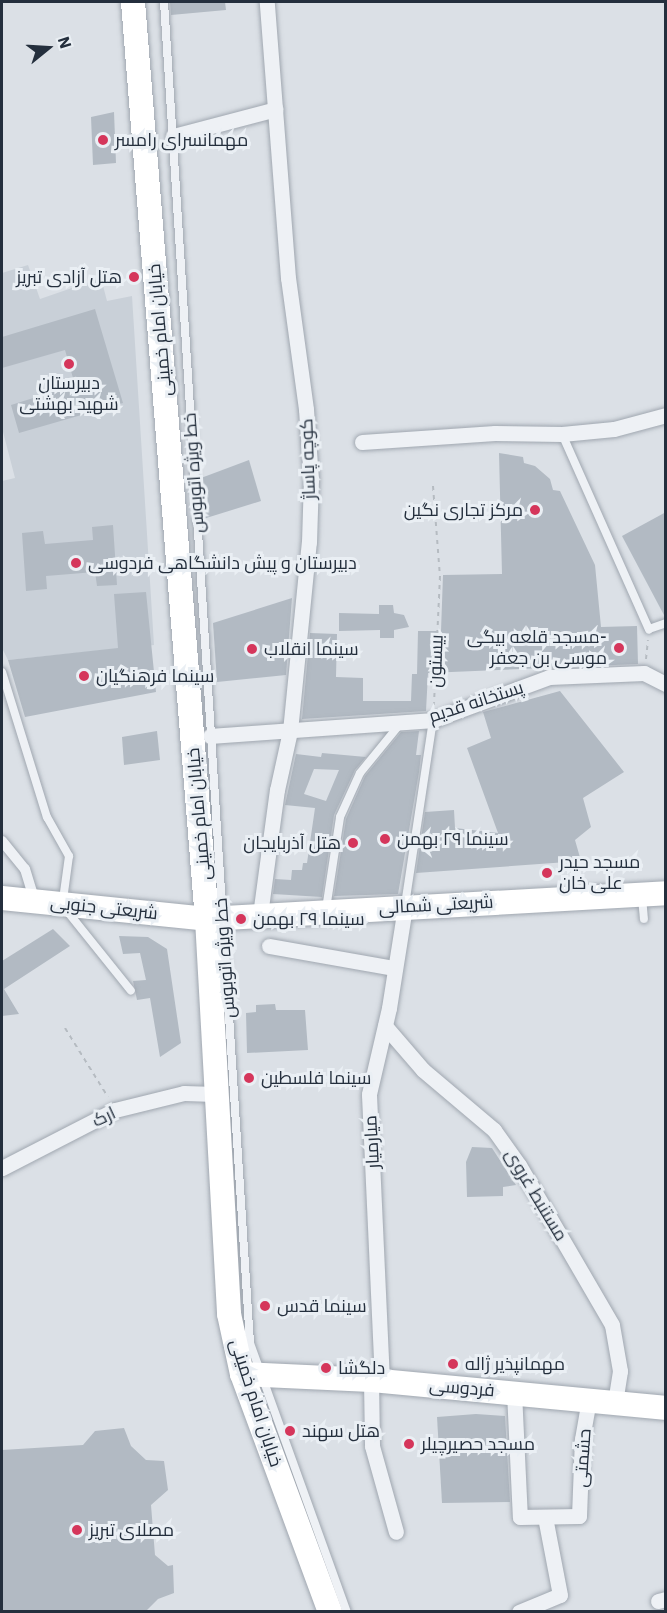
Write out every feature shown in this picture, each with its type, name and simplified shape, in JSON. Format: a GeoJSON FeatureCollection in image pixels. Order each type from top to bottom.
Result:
{"type":"FeatureCollection","features":[{"type":"Feature","properties":{"kind":"main road","name":"خیابان امام خمینی"},"geometry":{"type":"LineString","coordinates":[[133,2],[215,919],[215,1095],[229,1314],[330,1611]]}},
{"type":"Feature","properties":{"kind":"main road","name":"شریعتی جنوبی"},"geometry":{"type":"LineString","coordinates":[[2,898],[215,919]]}},
{"type":"Feature","properties":{"kind":"main road","name":"شریعتی شمالی"},"geometry":{"type":"LineString","coordinates":[[215,919],[326,910],[405,907],[650,903]]}},
{"type":"Feature","properties":{"kind":"main road","name":"فردوسی"},"geometry":{"type":"LineString","coordinates":[[250,1375],[376,1381],[514,1392],[666,1408]]}},
{"type":"Feature","properties":{"kind":"street","name":"کوچه پاساژ"},"geometry":{"type":"LineString","coordinates":[[260,915],[277,790],[290,731],[307,565],[311,479],[306,409],[288,278],[267,2]]}},
{"type":"Feature","properties":{"kind":"street"},"geometry":{"type":"LineString","coordinates":[[173,136],[276,110]]}},
{"type":"Feature","properties":{"kind":"street"},"geometry":{"type":"LineString","coordinates":[[362,442],[495,433],[562,434],[614,429],[666,415]]}},
{"type":"Feature","properties":{"kind":"street"},"geometry":{"type":"LineString","coordinates":[[644,672],[666,684]]}},
{"type":"Feature","properties":{"kind":"street","name":"پستخانه قدیم"},"geometry":{"type":"LineString","coordinates":[[210,736],[433,720],[549,677],[644,672]]}},
{"type":"Feature","properties":{"kind":"street"},"geometry":{"type":"LineString","coordinates":[[2,841],[25,869],[35,902]]}},
{"type":"Feature","properties":{"kind":"street","name":"میارمیار"},"geometry":{"type":"LineString","coordinates":[[396,1532],[372,1446],[376,1381],[369,1094],[384,1026],[405,907]]}},
{"type":"Feature","properties":{"kind":"street"},"geometry":{"type":"LineString","coordinates":[[269,946],[394,968]]}},
{"type":"Feature","properties":{"kind":"street","name":"مستنبط غروی"},"geometry":{"type":"LineString","coordinates":[[384,1026],[423,1070],[494,1130],[519,1165],[612,1325],[620,1371],[615,1402]]}},
{"type":"Feature","properties":{"kind":"street","name":"ارک"},"geometry":{"type":"LineString","coordinates":[[2,1168],[115,1110],[184,1093],[215,1095]]}},
{"type":"Feature","properties":{"kind":"street"},"geometry":{"type":"LineString","coordinates":[[514,1392],[520,1517],[545,1517],[560,1595],[519,1611]]}},
{"type":"Feature","properties":{"kind":"street","name":"حشمتی"},"geometry":{"type":"LineString","coordinates":[[545,1517],[579,1516],[582,1439],[590,1400]]}},
{"type":"Feature","properties":{"kind":"lane","name":"خط ویژه اتوبوس"},"geometry":{"type":"LineString","coordinates":[[164,2],[210,736],[215,919],[248,1323],[250,1375],[346,1611]]}},
{"type":"Feature","properties":{"kind":"lane"},"geometry":{"type":"LineString","coordinates":[[562,434],[649,629],[666,623]]}},
{"type":"Feature","properties":{"kind":"lane"},"geometry":{"type":"LineString","coordinates":[[2,672],[47,817],[69,856],[62,904],[131,991]]}},
{"type":"Feature","properties":{"kind":"lane"},"geometry":{"type":"LineString","coordinates":[[405,907],[433,720]]}},
{"type":"Feature","properties":{"kind":"lane"},"geometry":{"type":"LineString","coordinates":[[326,910],[340,817],[360,772],[402,722]]}},
{"type":"Feature","properties":{"kind":"path","name":"بیستون"},"geometry":{"type":"LineString","coordinates":[[433,486],[440,576],[433,720]]}},
{"type":"Feature","properties":{"kind":"path"},"geometry":{"type":"LineString","coordinates":[[644,672],[649,629]]}},
{"type":"Feature","properties":{"kind":"path"},"geometry":{"type":"LineString","coordinates":[[65,1028],[115,1110]]}},
{"type":"Feature","properties":{"kind":"shaded area"},"geometry":{"type":"Polygon","coordinates":[[[28,265],[40,299],[101,278],[107,301],[132,296],[154,645],[8,660],[2,648],[2,481],[15,478],[2,428],[2,273],[28,265]]]}},
{"type":"Feature","properties":{"kind":"building"},"geometry":{"type":"Polygon","coordinates":[[[170,2],[225,2],[226,10],[171,15],[170,2]]]}},
{"type":"Feature","properties":{"kind":"building","name":"مهمانسرای رامسر"},"geometry":{"type":"Polygon","coordinates":[[[114,112],[116,163],[93,165],[91,117],[114,112]]]}},
{"type":"Feature","properties":{"kind":"building"},"geometry":{"type":"Polygon","coordinates":[[[95,309],[123,403],[19,433],[11,405],[75,385],[65,350],[2,368],[2,337],[95,309]]]}},
{"type":"Feature","properties":{"kind":"building"},"geometry":{"type":"Polygon","coordinates":[[[499,453],[523,457],[524,463],[535,466],[550,479],[553,490],[560,491],[595,565],[601,627],[637,626],[638,664],[428,673],[426,711],[302,719],[310,633],[337,634],[336,677],[363,678],[363,701],[411,701],[412,674],[417,674],[418,631],[441,631],[443,575],[502,574],[499,453]]]}},
{"type":"Feature","properties":{"kind":"building"},"geometry":{"type":"Polygon","coordinates":[[[249,460],[261,501],[203,519],[201,478],[249,460]]]}},
{"type":"Feature","properties":{"kind":"building"},"geometry":{"type":"Polygon","coordinates":[[[666,512],[666,617],[665,617],[622,536],[666,512]]]}},
{"type":"Feature","properties":{"kind":"building"},"geometry":{"type":"Polygon","coordinates":[[[113,525],[117,585],[97,586],[95,572],[46,576],[47,589],[26,591],[22,533],[43,531],[45,544],[93,540],[92,527],[113,525]]]}},
{"type":"Feature","properties":{"kind":"building","name":"سینما فرهنگیان"},"geometry":{"type":"Polygon","coordinates":[[[146,592],[156,692],[25,717],[8,660],[118,648],[114,594],[146,592]]]}},
{"type":"Feature","properties":{"kind":"building","name":"سینما انقلاب"},"geometry":{"type":"Polygon","coordinates":[[[292,598],[286,675],[217,682],[213,623],[292,598]]]}},
{"type":"Feature","properties":{"kind":"building"},"geometry":{"type":"Polygon","coordinates":[[[379,605],[393,605],[394,613],[404,615],[409,627],[394,630],[394,638],[380,638],[380,630],[339,631],[339,613],[379,614],[379,605]]]}},
{"type":"Feature","properties":{"kind":"building"},"geometry":{"type":"Polygon","coordinates":[[[560,691],[624,772],[583,798],[591,827],[575,840],[581,861],[416,873],[425,812],[454,810],[455,828],[498,833],[467,748],[491,738],[483,712],[560,691]]]}},
{"type":"Feature","properties":{"kind":"building"},"geometry":{"type":"Polygon","coordinates":[[[157,731],[160,760],[124,765],[122,737],[157,731]]]}},
{"type":"Feature","properties":{"kind":"building"},"geometry":{"type":"Polygon","coordinates":[[[419,731],[416,755],[421,755],[419,772],[398,894],[334,896],[346,819],[365,776],[401,732],[419,731]]]}},
{"type":"Feature","properties":{"kind":"building"},"geometry":{"type":"Polygon","coordinates":[[[322,753],[366,757],[355,770],[334,815],[322,897],[273,894],[275,879],[291,880],[292,870],[302,870],[303,863],[307,863],[315,808],[285,805],[296,754],[321,757],[322,753]],[[314,769],[304,794],[326,801],[339,770],[314,769]]]}},
{"type":"Feature","properties":{"kind":"building"},"geometry":{"type":"Polygon","coordinates":[[[53,929],[70,946],[4,989],[19,1014],[2,1016],[2,961],[53,929]]]}},
{"type":"Feature","properties":{"kind":"building"},"geometry":{"type":"Polygon","coordinates":[[[119,936],[148,937],[167,949],[181,1043],[160,1057],[150,998],[137,1000],[133,981],[146,980],[140,953],[123,954],[119,936]]]}},
{"type":"Feature","properties":{"kind":"building"},"geometry":{"type":"Polygon","coordinates":[[[275,1004],[276,1010],[305,1010],[308,1050],[247,1053],[246,1013],[256,1012],[256,1005],[275,1004]]]}},
{"type":"Feature","properties":{"kind":"building"},"geometry":{"type":"Polygon","coordinates":[[[472,1147],[492,1148],[516,1185],[503,1187],[503,1196],[467,1197],[466,1162],[472,1147]]]}},
{"type":"Feature","properties":{"kind":"building"},"geometry":{"type":"Polygon","coordinates":[[[476,1414],[505,1416],[510,1502],[442,1503],[437,1417],[476,1414]]]}},
{"type":"Feature","properties":{"kind":"building","name":"مصلای تبریز"},"geometry":{"type":"Polygon","coordinates":[[[124,1428],[131,1446],[146,1460],[164,1461],[168,1490],[151,1505],[155,1555],[168,1566],[173,1565],[174,1593],[158,1599],[146,1611],[2,1611],[2,1450],[83,1445],[95,1431],[124,1428]]]}},
{"type":"Feature","properties":{"kind":"place","name":"مهمانسرای رامسر"},"geometry":{"type":"Point","coordinates":[103,140]}},
{"type":"Feature","properties":{"kind":"place","name":"هتل آزادی تبریز"},"geometry":{"type":"Point","coordinates":[134,277]}},
{"type":"Feature","properties":{"kind":"place","name":"دبیرستان شهید بهشتی"},"geometry":{"type":"Point","coordinates":[69,364]}},
{"type":"Feature","properties":{"kind":"place","name":"مرکز تجاری نگین"},"geometry":{"type":"Point","coordinates":[535,510]}},
{"type":"Feature","properties":{"kind":"place","name":"دبیرستان و پیش دانشگاهی فردوسی"},"geometry":{"type":"Point","coordinates":[76,563]}},
{"type":"Feature","properties":{"kind":"place","name":"مسجد قلعه بیگی- موسی بن جعفر"},"geometry":{"type":"Point","coordinates":[619,648]}},
{"type":"Feature","properties":{"kind":"place","name":"سینما انقلاب"},"geometry":{"type":"Point","coordinates":[252,649]}},
{"type":"Feature","properties":{"kind":"place","name":"سینما فرهنگیان"},"geometry":{"type":"Point","coordinates":[84,676]}},
{"type":"Feature","properties":{"kind":"place","name":"سینما ۲۹ بهمن"},"geometry":{"type":"Point","coordinates":[385,839]}},
{"type":"Feature","properties":{"kind":"place","name":"هتل آذربایجان"},"geometry":{"type":"Point","coordinates":[353,843]}},
{"type":"Feature","properties":{"kind":"place","name":"مسجد حیدر علی خان"},"geometry":{"type":"Point","coordinates":[547,873]}},
{"type":"Feature","properties":{"kind":"place","name":"سینما ٢٩ بهمن"},"geometry":{"type":"Point","coordinates":[241,919]}},
{"type":"Feature","properties":{"kind":"place","name":"سینما فلسطین"},"geometry":{"type":"Point","coordinates":[249,1078]}},
{"type":"Feature","properties":{"kind":"place","name":"سینما قدس"},"geometry":{"type":"Point","coordinates":[265,1306]}},
{"type":"Feature","properties":{"kind":"place","name":"مهمانپذیر ژاله"},"geometry":{"type":"Point","coordinates":[453,1364]}},
{"type":"Feature","properties":{"kind":"place","name":"دلگشا"},"geometry":{"type":"Point","coordinates":[326,1368]}},
{"type":"Feature","properties":{"kind":"place","name":"هتل سهند"},"geometry":{"type":"Point","coordinates":[290,1431]}},
{"type":"Feature","properties":{"kind":"place","name":"مسجد حصیرچیلر"},"geometry":{"type":"Point","coordinates":[409,1444]}},
{"type":"Feature","properties":{"kind":"place","name":"مصلای تبریز"},"geometry":{"type":"Point","coordinates":[77,1530]}}]}
